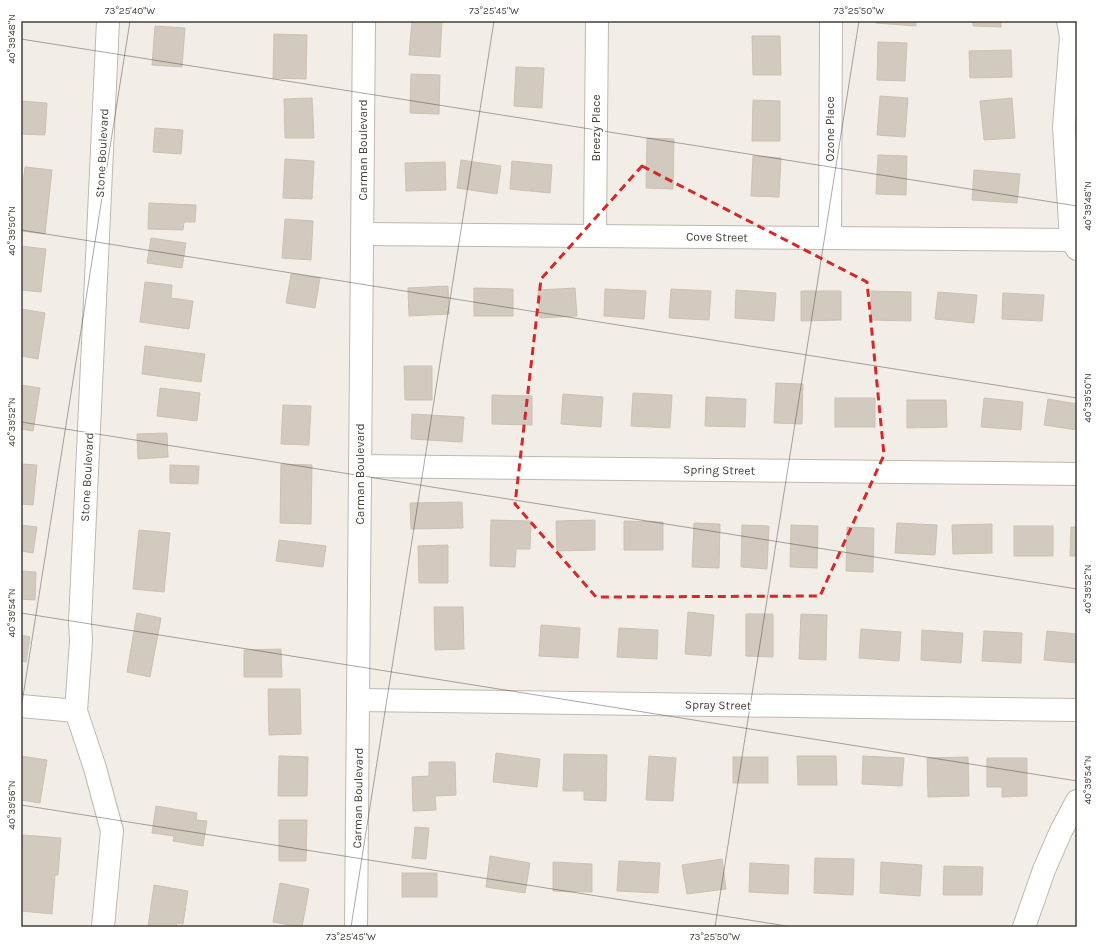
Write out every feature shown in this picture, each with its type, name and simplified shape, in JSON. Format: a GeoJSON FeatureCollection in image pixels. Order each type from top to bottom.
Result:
{"type":"FeatureCollection","features":[{"type":"Feature","properties":{"kind":"street","name":"Stone Boulevard"},"geometry":{"type":"LineString","coordinates":[[103,927],[112,831],[95,768],[76,711],[81,641],[80,622],[108,21]]}},
{"type":"Feature","properties":{"kind":"street","name":"Carman Boulevard"},"geometry":{"type":"LineString","coordinates":[[356,927],[364,21]]}},
{"type":"Feature","properties":{"kind":"street","name":"Breezy Place"},"geometry":{"type":"LineString","coordinates":[[595,236],[597,21]]}},
{"type":"Feature","properties":{"kind":"street","name":"Ozone Place"},"geometry":{"type":"LineString","coordinates":[[830,238],[831,21]]}},
{"type":"Feature","properties":{"kind":"street"},"geometry":{"type":"LineString","coordinates":[[1068,21],[1071,37],[1064,127],[1074,245]]}},
{"type":"Feature","properties":{"kind":"street","name":"Cove Street"},"geometry":{"type":"LineString","coordinates":[[363,234],[830,238],[1074,245]]}},
{"type":"Feature","properties":{"kind":"street","name":"Spring Street"},"geometry":{"type":"LineString","coordinates":[[360,466],[1077,474]]}},
{"type":"Feature","properties":{"kind":"street","name":"Spray Street"},"geometry":{"type":"LineString","coordinates":[[359,700],[1077,710]]}},
{"type":"Feature","properties":{"kind":"street"},"geometry":{"type":"LineString","coordinates":[[21,706],[76,711]]}},
{"type":"Feature","properties":{"kind":"street"},"geometry":{"type":"LineString","coordinates":[[1024,927],[1044,870],[1061,831],[1077,801]]}},
{"type":"Feature","properties":{"kind":"highlighted area"},"geometry":{"type":"Polygon","coordinates":[[[642,166],[867,282],[884,455],[820,596],[596,597],[515,504],[541,279],[642,166]]]}},
{"type":"Feature","properties":{"kind":"building"},"geometry":{"type":"Polygon","coordinates":[[[412,21],[442,21],[440,57],[409,55],[412,21]]]}},
{"type":"Feature","properties":{"kind":"building"},"geometry":{"type":"Polygon","coordinates":[[[876,21],[916,21],[916,26],[876,23],[876,21]]]}},
{"type":"Feature","properties":{"kind":"building"},"geometry":{"type":"Polygon","coordinates":[[[973,21],[1001,21],[1001,27],[973,26],[973,21]]]}},
{"type":"Feature","properties":{"kind":"building"},"geometry":{"type":"Polygon","coordinates":[[[155,26],[185,28],[182,67],[152,65],[155,26]]]}},
{"type":"Feature","properties":{"kind":"building"},"geometry":{"type":"Polygon","coordinates":[[[274,34],[307,35],[306,79],[273,78],[274,34]]]}},
{"type":"Feature","properties":{"kind":"building"},"geometry":{"type":"Polygon","coordinates":[[[752,36],[780,36],[781,75],[753,75],[752,36]]]}},
{"type":"Feature","properties":{"kind":"building"},"geometry":{"type":"Polygon","coordinates":[[[878,42],[907,43],[905,81],[877,80],[878,42]]]}},
{"type":"Feature","properties":{"kind":"building"},"geometry":{"type":"Polygon","coordinates":[[[1011,50],[1012,77],[970,78],[969,51],[1011,50]]]}},
{"type":"Feature","properties":{"kind":"building"},"geometry":{"type":"Polygon","coordinates":[[[516,67],[544,68],[542,108],[514,106],[516,67]]]}},
{"type":"Feature","properties":{"kind":"building"},"geometry":{"type":"Polygon","coordinates":[[[411,74],[440,75],[439,114],[410,113],[411,74]]]}},
{"type":"Feature","properties":{"kind":"building"},"geometry":{"type":"Polygon","coordinates":[[[880,96],[908,98],[905,137],[877,135],[880,96]]]}},
{"type":"Feature","properties":{"kind":"building"},"geometry":{"type":"Polygon","coordinates":[[[312,98],[314,138],[285,138],[284,99],[312,98]]]}},
{"type":"Feature","properties":{"kind":"building"},"geometry":{"type":"Polygon","coordinates":[[[1012,98],[1015,138],[984,140],[980,101],[1012,98]]]}},
{"type":"Feature","properties":{"kind":"building"},"geometry":{"type":"Polygon","coordinates":[[[753,100],[780,101],[780,141],[752,141],[753,100]]]}},
{"type":"Feature","properties":{"kind":"building"},"geometry":{"type":"Polygon","coordinates":[[[21,101],[47,103],[45,135],[21,134],[21,101]]]}},
{"type":"Feature","properties":{"kind":"building"},"geometry":{"type":"Polygon","coordinates":[[[155,128],[183,130],[181,154],[153,152],[155,128]]]}},
{"type":"Feature","properties":{"kind":"building"},"geometry":{"type":"Polygon","coordinates":[[[647,138],[674,139],[673,189],[646,188],[647,138]]]}},
{"type":"Feature","properties":{"kind":"building"},"geometry":{"type":"Polygon","coordinates":[[[878,155],[907,156],[906,195],[876,194],[878,155]]]}},
{"type":"Feature","properties":{"kind":"building"},"geometry":{"type":"Polygon","coordinates":[[[753,156],[781,158],[779,197],[751,196],[753,156]]]}},
{"type":"Feature","properties":{"kind":"building"},"geometry":{"type":"Polygon","coordinates":[[[285,159],[314,161],[312,199],[283,198],[285,159]]]}},
{"type":"Feature","properties":{"kind":"building"},"geometry":{"type":"Polygon","coordinates":[[[461,160],[501,166],[497,194],[457,188],[461,160]]]}},
{"type":"Feature","properties":{"kind":"building"},"geometry":{"type":"Polygon","coordinates":[[[512,161],[552,165],[550,193],[510,189],[512,161]]]}},
{"type":"Feature","properties":{"kind":"building"},"geometry":{"type":"Polygon","coordinates":[[[445,162],[446,190],[406,191],[405,163],[445,162]]]}},
{"type":"Feature","properties":{"kind":"building"},"geometry":{"type":"Polygon","coordinates":[[[25,167],[52,170],[45,234],[21,231],[21,200],[25,167]]]}},
{"type":"Feature","properties":{"kind":"building"},"geometry":{"type":"Polygon","coordinates":[[[974,170],[1020,174],[1017,203],[972,200],[974,170]]]}},
{"type":"Feature","properties":{"kind":"building"},"geometry":{"type":"Polygon","coordinates":[[[149,203],[196,205],[195,222],[184,222],[183,230],[148,229],[149,203]]]}},
{"type":"Feature","properties":{"kind":"building"},"geometry":{"type":"Polygon","coordinates":[[[285,219],[313,221],[311,260],[282,258],[285,219]]]}},
{"type":"Feature","properties":{"kind":"building"},"geometry":{"type":"Polygon","coordinates":[[[151,238],[186,243],[182,268],[147,263],[151,238]]]}},
{"type":"Feature","properties":{"kind":"building"},"geometry":{"type":"Polygon","coordinates":[[[21,246],[46,249],[41,292],[21,290],[21,246]]]}},
{"type":"Feature","properties":{"kind":"building"},"geometry":{"type":"Polygon","coordinates":[[[291,274],[320,278],[315,308],[286,303],[291,274]]]}},
{"type":"Feature","properties":{"kind":"building"},"geometry":{"type":"Polygon","coordinates":[[[145,282],[172,285],[171,298],[193,301],[189,329],[140,322],[145,282]]]}},
{"type":"Feature","properties":{"kind":"building"},"geometry":{"type":"Polygon","coordinates":[[[448,286],[449,314],[409,316],[408,288],[448,286]]]}},
{"type":"Feature","properties":{"kind":"building"},"geometry":{"type":"Polygon","coordinates":[[[474,288],[513,289],[513,316],[474,316],[474,288]]]}},
{"type":"Feature","properties":{"kind":"building"},"geometry":{"type":"Polygon","coordinates":[[[575,288],[577,316],[540,318],[538,290],[575,288]]]}},
{"type":"Feature","properties":{"kind":"building"},"geometry":{"type":"Polygon","coordinates":[[[605,289],[646,291],[644,319],[604,316],[605,289]]]}},
{"type":"Feature","properties":{"kind":"building"},"geometry":{"type":"Polygon","coordinates":[[[671,289],[711,291],[709,320],[669,318],[671,289]]]}},
{"type":"Feature","properties":{"kind":"building"},"geometry":{"type":"Polygon","coordinates":[[[736,290],[776,293],[774,321],[735,318],[736,290]]]}},
{"type":"Feature","properties":{"kind":"building"},"geometry":{"type":"Polygon","coordinates":[[[801,291],[841,291],[841,320],[801,321],[801,291]]]}},
{"type":"Feature","properties":{"kind":"building"},"geometry":{"type":"Polygon","coordinates":[[[871,291],[911,292],[911,321],[871,320],[871,291]]]}},
{"type":"Feature","properties":{"kind":"building"},"geometry":{"type":"Polygon","coordinates":[[[938,292],[977,295],[974,323],[935,319],[938,292]]]}},
{"type":"Feature","properties":{"kind":"building"},"geometry":{"type":"Polygon","coordinates":[[[1003,293],[1044,295],[1042,321],[1002,319],[1003,293]]]}},
{"type":"Feature","properties":{"kind":"building"},"geometry":{"type":"Polygon","coordinates":[[[21,309],[45,313],[38,359],[21,356],[21,309]]]}},
{"type":"Feature","properties":{"kind":"building"},"geometry":{"type":"Polygon","coordinates":[[[145,346],[205,354],[201,382],[142,374],[145,346]]]}},
{"type":"Feature","properties":{"kind":"building"},"geometry":{"type":"Polygon","coordinates":[[[404,366],[432,366],[432,400],[405,400],[404,366]]]}},
{"type":"Feature","properties":{"kind":"building"},"geometry":{"type":"Polygon","coordinates":[[[776,383],[803,384],[802,424],[774,423],[776,383]]]}},
{"type":"Feature","properties":{"kind":"building"},"geometry":{"type":"Polygon","coordinates":[[[21,385],[40,388],[33,431],[21,429],[21,385]]]}},
{"type":"Feature","properties":{"kind":"building"},"geometry":{"type":"Polygon","coordinates":[[[160,388],[200,393],[197,421],[157,416],[160,388]]]}},
{"type":"Feature","properties":{"kind":"building"},"geometry":{"type":"Polygon","coordinates":[[[633,393],[672,395],[670,428],[631,426],[633,393]]]}},
{"type":"Feature","properties":{"kind":"building"},"geometry":{"type":"Polygon","coordinates":[[[563,394],[603,397],[601,427],[561,424],[563,394]]]}},
{"type":"Feature","properties":{"kind":"building"},"geometry":{"type":"Polygon","coordinates":[[[492,395],[532,396],[532,425],[492,424],[492,395]]]}},
{"type":"Feature","properties":{"kind":"building"},"geometry":{"type":"Polygon","coordinates":[[[706,397],[746,399],[745,427],[705,426],[706,397]]]}},
{"type":"Feature","properties":{"kind":"building"},"geometry":{"type":"Polygon","coordinates":[[[835,398],[875,398],[875,427],[835,427],[835,398]]]}},
{"type":"Feature","properties":{"kind":"building"},"geometry":{"type":"Polygon","coordinates":[[[984,398],[1023,402],[1021,430],[981,427],[984,398]]]}},
{"type":"Feature","properties":{"kind":"building"},"geometry":{"type":"Polygon","coordinates":[[[1048,399],[1077,404],[1077,430],[1044,425],[1048,399]]]}},
{"type":"Feature","properties":{"kind":"building"},"geometry":{"type":"Polygon","coordinates":[[[907,400],[946,400],[947,427],[907,428],[907,400]]]}},
{"type":"Feature","properties":{"kind":"building"},"geometry":{"type":"Polygon","coordinates":[[[283,405],[311,406],[309,445],[281,444],[283,405]]]}},
{"type":"Feature","properties":{"kind":"building"},"geometry":{"type":"Polygon","coordinates":[[[412,414],[464,417],[462,442],[411,439],[412,414]]]}},
{"type":"Feature","properties":{"kind":"building"},"geometry":{"type":"Polygon","coordinates":[[[167,433],[168,457],[138,459],[137,434],[167,433]]]}},
{"type":"Feature","properties":{"kind":"building"},"geometry":{"type":"Polygon","coordinates":[[[21,464],[37,465],[33,505],[21,504],[21,464]]]}},
{"type":"Feature","properties":{"kind":"building"},"geometry":{"type":"Polygon","coordinates":[[[281,464],[312,465],[311,524],[280,523],[281,464]]]}},
{"type":"Feature","properties":{"kind":"building"},"geometry":{"type":"Polygon","coordinates":[[[170,465],[199,466],[198,484],[170,483],[170,465]]]}},
{"type":"Feature","properties":{"kind":"building"},"geometry":{"type":"Polygon","coordinates":[[[462,502],[463,528],[411,529],[410,503],[462,502]]]}},
{"type":"Feature","properties":{"kind":"building"},"geometry":{"type":"Polygon","coordinates":[[[491,520],[531,521],[530,549],[516,549],[515,567],[490,566],[491,520]]]}},
{"type":"Feature","properties":{"kind":"building"},"geometry":{"type":"Polygon","coordinates":[[[595,520],[595,550],[557,551],[556,521],[595,520]]]}},
{"type":"Feature","properties":{"kind":"building"},"geometry":{"type":"Polygon","coordinates":[[[624,521],[663,522],[663,550],[624,550],[624,521]]]}},
{"type":"Feature","properties":{"kind":"building"},"geometry":{"type":"Polygon","coordinates":[[[694,523],[720,524],[719,568],[692,567],[694,523]]]}},
{"type":"Feature","properties":{"kind":"building"},"geometry":{"type":"Polygon","coordinates":[[[897,523],[937,525],[935,555],[895,553],[897,523]]]}},
{"type":"Feature","properties":{"kind":"building"},"geometry":{"type":"Polygon","coordinates":[[[992,524],[992,553],[953,554],[952,525],[992,524]]]}},
{"type":"Feature","properties":{"kind":"building"},"geometry":{"type":"Polygon","coordinates":[[[21,525],[37,527],[33,553],[21,551],[21,525]]]}},
{"type":"Feature","properties":{"kind":"building"},"geometry":{"type":"Polygon","coordinates":[[[742,525],[769,526],[767,569],[741,567],[742,525]]]}},
{"type":"Feature","properties":{"kind":"building"},"geometry":{"type":"Polygon","coordinates":[[[791,525],[818,526],[817,568],[790,567],[791,525]]]}},
{"type":"Feature","properties":{"kind":"building"},"geometry":{"type":"Polygon","coordinates":[[[1014,526],[1053,526],[1053,556],[1014,556],[1014,526]]]}},
{"type":"Feature","properties":{"kind":"building"},"geometry":{"type":"Polygon","coordinates":[[[847,527],[874,528],[873,572],[846,571],[847,527]]]}},
{"type":"Feature","properties":{"kind":"building"},"geometry":{"type":"Polygon","coordinates":[[[1071,527],[1077,527],[1077,556],[1070,556],[1071,527]]]}},
{"type":"Feature","properties":{"kind":"building"},"geometry":{"type":"Polygon","coordinates":[[[139,530],[170,533],[164,592],[133,589],[139,530]]]}},
{"type":"Feature","properties":{"kind":"building"},"geometry":{"type":"Polygon","coordinates":[[[279,540],[326,546],[323,567],[276,561],[279,540]]]}},
{"type":"Feature","properties":{"kind":"building"},"geometry":{"type":"Polygon","coordinates":[[[448,545],[448,583],[419,583],[418,546],[448,545]]]}},
{"type":"Feature","properties":{"kind":"building"},"geometry":{"type":"Polygon","coordinates":[[[21,571],[36,572],[35,600],[21,599],[21,571]]]}},
{"type":"Feature","properties":{"kind":"building"},"geometry":{"type":"Polygon","coordinates":[[[434,607],[463,607],[464,649],[435,650],[434,607]]]}},
{"type":"Feature","properties":{"kind":"building"},"geometry":{"type":"Polygon","coordinates":[[[688,612],[714,615],[711,656],[685,654],[688,612]]]}},
{"type":"Feature","properties":{"kind":"building"},"geometry":{"type":"Polygon","coordinates":[[[137,613],[161,618],[150,677],[127,672],[137,613]]]}},
{"type":"Feature","properties":{"kind":"building"},"geometry":{"type":"Polygon","coordinates":[[[746,614],[773,614],[773,657],[746,656],[746,614]]]}},
{"type":"Feature","properties":{"kind":"building"},"geometry":{"type":"Polygon","coordinates":[[[801,614],[827,615],[826,660],[799,659],[801,614]]]}},
{"type":"Feature","properties":{"kind":"building"},"geometry":{"type":"Polygon","coordinates":[[[541,625],[580,628],[578,658],[539,656],[541,625]]]}},
{"type":"Feature","properties":{"kind":"building"},"geometry":{"type":"Polygon","coordinates":[[[619,628],[658,630],[657,659],[617,657],[619,628]]]}},
{"type":"Feature","properties":{"kind":"building"},"geometry":{"type":"Polygon","coordinates":[[[861,629],[901,632],[899,661],[859,658],[861,629]]]}},
{"type":"Feature","properties":{"kind":"building"},"geometry":{"type":"Polygon","coordinates":[[[922,630],[963,633],[961,663],[921,660],[922,630]]]}},
{"type":"Feature","properties":{"kind":"building"},"geometry":{"type":"Polygon","coordinates":[[[984,631],[1022,633],[1021,663],[982,661],[984,631]]]}},
{"type":"Feature","properties":{"kind":"building"},"geometry":{"type":"Polygon","coordinates":[[[1047,631],[1077,634],[1077,663],[1044,660],[1047,631]]]}},
{"type":"Feature","properties":{"kind":"building"},"geometry":{"type":"Polygon","coordinates":[[[21,635],[30,637],[26,662],[21,661],[21,635]]]}},
{"type":"Feature","properties":{"kind":"building"},"geometry":{"type":"Polygon","coordinates":[[[281,649],[282,677],[244,677],[244,650],[281,649]]]}},
{"type":"Feature","properties":{"kind":"building"},"geometry":{"type":"Polygon","coordinates":[[[268,689],[300,689],[301,734],[269,735],[268,689]]]}},
{"type":"Feature","properties":{"kind":"building"},"geometry":{"type":"Polygon","coordinates":[[[496,753],[540,759],[537,787],[493,782],[496,753]]]}},
{"type":"Feature","properties":{"kind":"building"},"geometry":{"type":"Polygon","coordinates":[[[564,754],[607,755],[606,801],[584,800],[584,791],[563,791],[564,754]]]}},
{"type":"Feature","properties":{"kind":"building"},"geometry":{"type":"Polygon","coordinates":[[[21,756],[47,760],[40,803],[21,800],[21,756]]]}},
{"type":"Feature","properties":{"kind":"building"},"geometry":{"type":"Polygon","coordinates":[[[279,756],[308,757],[307,796],[278,796],[279,756]]]}},
{"type":"Feature","properties":{"kind":"building"},"geometry":{"type":"Polygon","coordinates":[[[649,756],[676,758],[673,801],[646,800],[649,756]]]}},
{"type":"Feature","properties":{"kind":"building"},"geometry":{"type":"Polygon","coordinates":[[[797,756],[836,756],[837,785],[798,785],[797,756]]]}},
{"type":"Feature","properties":{"kind":"building"},"geometry":{"type":"Polygon","coordinates":[[[863,756],[904,758],[902,786],[862,784],[863,756]]]}},
{"type":"Feature","properties":{"kind":"building"},"geometry":{"type":"Polygon","coordinates":[[[733,757],[768,757],[768,783],[733,783],[733,757]]]}},
{"type":"Feature","properties":{"kind":"building"},"geometry":{"type":"Polygon","coordinates":[[[968,757],[969,796],[928,797],[927,758],[968,757]]]}},
{"type":"Feature","properties":{"kind":"building"},"geometry":{"type":"Polygon","coordinates":[[[987,758],[1027,758],[1027,796],[1002,797],[1002,787],[987,787],[987,758]]]}},
{"type":"Feature","properties":{"kind":"building"},"geometry":{"type":"Polygon","coordinates":[[[429,762],[455,762],[456,795],[435,796],[436,810],[413,811],[412,777],[429,776],[429,762]]]}},
{"type":"Feature","properties":{"kind":"building"},"geometry":{"type":"Polygon","coordinates":[[[156,806],[197,813],[196,820],[207,821],[203,846],[173,841],[174,836],[152,833],[156,806]]]}},
{"type":"Feature","properties":{"kind":"building"},"geometry":{"type":"Polygon","coordinates":[[[279,820],[307,820],[306,861],[279,861],[279,820]]]}},
{"type":"Feature","properties":{"kind":"building"},"geometry":{"type":"Polygon","coordinates":[[[415,827],[429,828],[426,859],[412,858],[415,827]]]}},
{"type":"Feature","properties":{"kind":"building"},"geometry":{"type":"Polygon","coordinates":[[[23,835],[61,838],[58,875],[55,875],[52,914],[21,911],[21,856],[23,835]]]}},
{"type":"Feature","properties":{"kind":"building"},"geometry":{"type":"Polygon","coordinates":[[[490,856],[530,863],[525,893],[486,887],[490,856]]]}},
{"type":"Feature","properties":{"kind":"building"},"geometry":{"type":"Polygon","coordinates":[[[815,858],[854,859],[853,895],[814,893],[815,858]]]}},
{"type":"Feature","properties":{"kind":"building"},"geometry":{"type":"Polygon","coordinates":[[[722,859],[726,889],[687,894],[682,865],[722,859]]]}},
{"type":"Feature","properties":{"kind":"building"},"geometry":{"type":"Polygon","coordinates":[[[619,861],[660,863],[658,893],[617,891],[619,861]]]}},
{"type":"Feature","properties":{"kind":"building"},"geometry":{"type":"Polygon","coordinates":[[[553,862],[592,864],[592,892],[553,891],[553,862]]]}},
{"type":"Feature","properties":{"kind":"building"},"geometry":{"type":"Polygon","coordinates":[[[881,862],[922,865],[920,896],[880,893],[881,862]]]}},
{"type":"Feature","properties":{"kind":"building"},"geometry":{"type":"Polygon","coordinates":[[[750,863],[789,865],[788,894],[749,892],[750,863]]]}},
{"type":"Feature","properties":{"kind":"building"},"geometry":{"type":"Polygon","coordinates":[[[944,866],[983,867],[982,895],[943,895],[944,866]]]}},
{"type":"Feature","properties":{"kind":"building"},"geometry":{"type":"Polygon","coordinates":[[[402,873],[437,873],[437,897],[402,897],[402,873]]]}},
{"type":"Feature","properties":{"kind":"building"},"geometry":{"type":"Polygon","coordinates":[[[280,883],[309,889],[302,927],[273,922],[280,883]]]}},
{"type":"Feature","properties":{"kind":"building"},"geometry":{"type":"Polygon","coordinates":[[[154,885],[188,891],[183,924],[177,923],[176,927],[148,927],[154,885]]]}}]}
